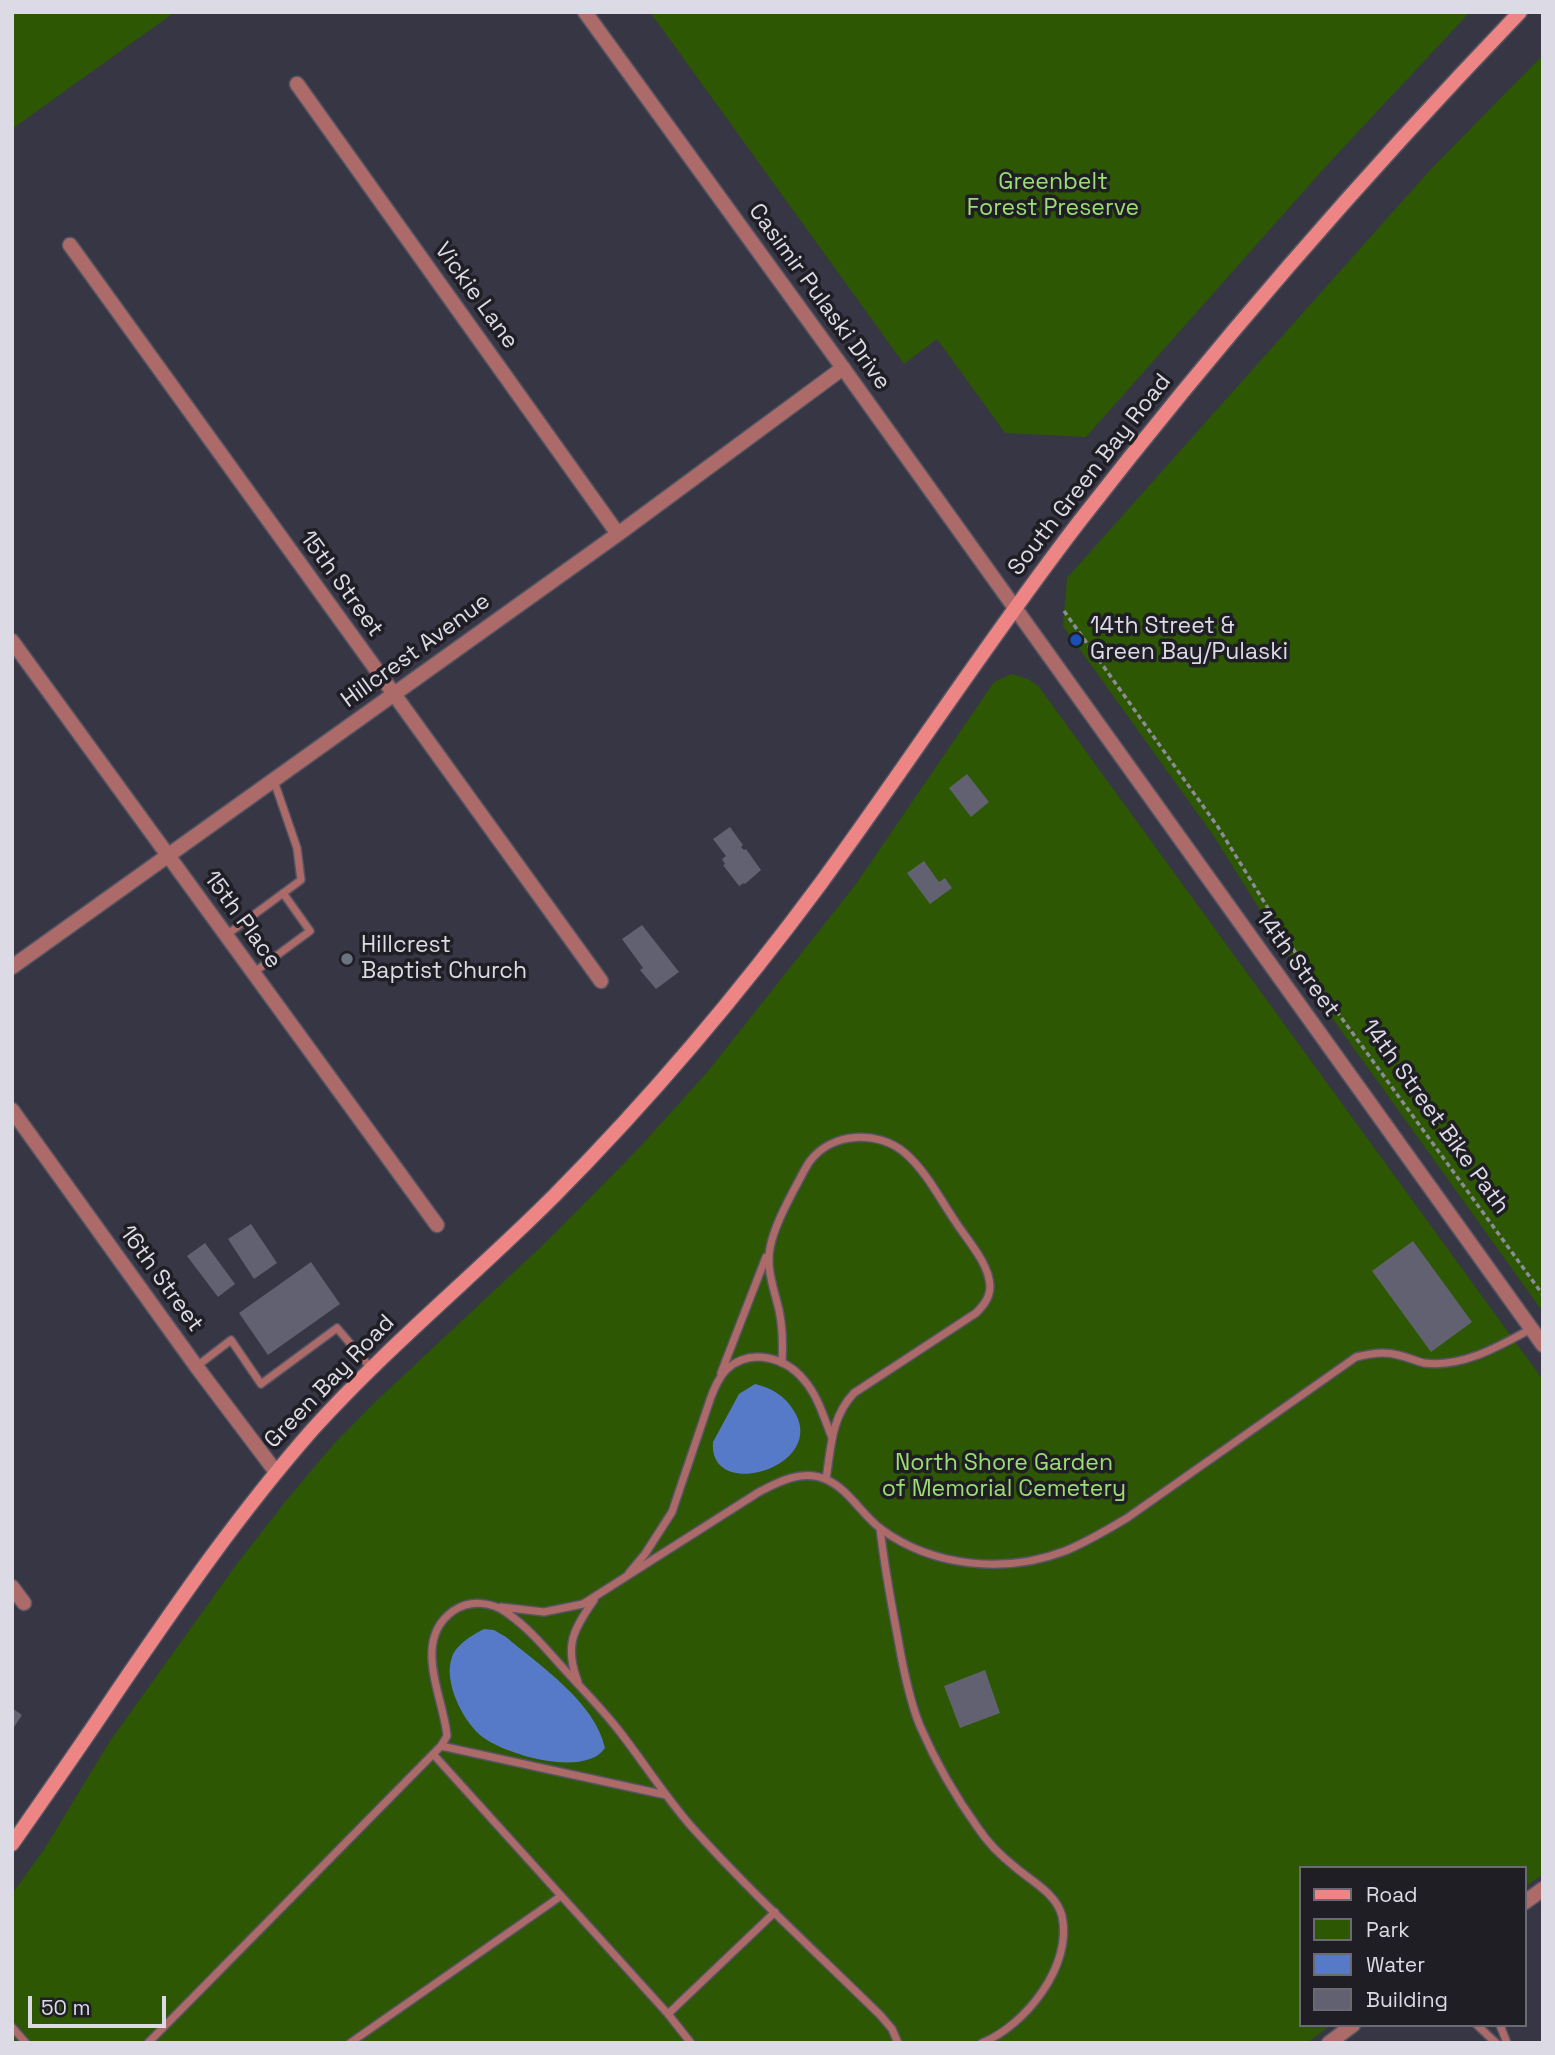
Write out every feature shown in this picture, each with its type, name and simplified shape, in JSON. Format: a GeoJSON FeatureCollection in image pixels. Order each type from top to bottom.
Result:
{"type":"FeatureCollection","features":[{"type":"Feature","properties":{"kind":"main road","name":"South Green Bay Road"},"geometry":{"type":"LineString","coordinates":[[735,996],[829,873],[1086,513],[1242,320],[1344,201],[1520,12]]}},
{"type":"Feature","properties":{"kind":"main road","name":"Green Bay Road"},"geometry":{"type":"LineString","coordinates":[[12,1844],[177,1602],[276,1472],[371,1368],[561,1188],[654,1091],[735,996]]}},
{"type":"Feature","properties":{"kind":"street","name":"Casimir Pulaski Drive"},"geometry":{"type":"LineString","coordinates":[[585,12],[1015,609]]}},
{"type":"Feature","properties":{"kind":"street","name":"Vickie Lane"},"geometry":{"type":"LineString","coordinates":[[297,84],[618,534]]}},
{"type":"Feature","properties":{"kind":"street","name":"15th Street"},"geometry":{"type":"LineString","coordinates":[[70,245],[601,981]]}},
{"type":"Feature","properties":{"kind":"street","name":"Hillcrest Avenue"},"geometry":{"type":"LineString","coordinates":[[12,967],[618,534],[843,368]]}},
{"type":"Feature","properties":{"kind":"street","name":"14th Street"},"geometry":{"type":"LineString","coordinates":[[1015,609],[1543,1345]]}},
{"type":"Feature","properties":{"kind":"street","name":"15th Place"},"geometry":{"type":"LineString","coordinates":[[12,641],[437,1224]]}},
{"type":"Feature","properties":{"kind":"street","name":"16th Street"},"geometry":{"type":"LineString","coordinates":[[12,1110],[196,1366],[276,1472]]}},
{"type":"Feature","properties":{"kind":"street"},"geometry":{"type":"LineString","coordinates":[[12,1587],[24,1603]]}},
{"type":"Feature","properties":{"kind":"street"},"geometry":{"type":"LineString","coordinates":[[1527,1901],[1543,1889]]}},
{"type":"Feature","properties":{"kind":"street"},"geometry":{"type":"LineString","coordinates":[[1328,2043],[1350,2027]]}},
{"type":"Feature","properties":{"kind":"lane"},"geometry":{"type":"LineString","coordinates":[[225,936],[301,880],[297,848],[273,780]]}},
{"type":"Feature","properties":{"kind":"lane"},"geometry":{"type":"LineString","coordinates":[[253,973],[310,931],[283,893]]}},
{"type":"Feature","properties":{"kind":"lane"},"geometry":{"type":"LineString","coordinates":[[624,1580],[645,1554],[672,1512],[718,1380],[771,1244],[791,1196],[810,1161],[829,1145],[853,1137],[866,1136],[892,1144],[918,1166],[982,1262],[990,1285],[989,1295],[985,1305],[976,1313],[854,1393],[844,1403],[837,1416],[826,1479]]}},
{"type":"Feature","properties":{"kind":"lane"},"geometry":{"type":"LineString","coordinates":[[771,1244],[768,1260],[784,1342],[782,1363]]}},
{"type":"Feature","properties":{"kind":"lane"},"geometry":{"type":"LineString","coordinates":[[196,1366],[231,1340],[261,1384],[337,1328],[371,1368]]}},
{"type":"Feature","properties":{"kind":"lane"},"geometry":{"type":"LineString","coordinates":[[148,2043],[441,1746],[447,1736],[434,1679],[433,1647],[437,1632],[453,1611],[478,1603],[544,1612],[583,1604],[759,1492],[781,1480],[800,1476],[826,1479],[880,1528],[920,1550],[946,1559],[970,1562],[1001,1565],[1031,1561],[1065,1551],[1126,1518],[1356,1357],[1376,1353],[1395,1354],[1425,1363],[1446,1362],[1471,1357],[1501,1346],[1531,1329]]}},
{"type":"Feature","properties":{"kind":"lane"},"geometry":{"type":"LineString","coordinates":[[718,1380],[727,1369],[750,1358],[762,1356],[782,1363],[794,1370],[808,1386],[821,1408],[832,1439]]}},
{"type":"Feature","properties":{"kind":"lane"},"geometry":{"type":"LineString","coordinates":[[880,1528],[886,1579],[905,1674],[919,1724],[943,1776],[997,1852],[1043,1888],[1062,1916],[1060,1953],[1052,1976],[1037,2000],[1007,2030],[982,2043]]}},
{"type":"Feature","properties":{"kind":"lane"},"geometry":{"type":"LineString","coordinates":[[579,1686],[570,1652],[573,1635],[597,1597]]}},
{"type":"Feature","properties":{"kind":"lane"},"geometry":{"type":"LineString","coordinates":[[493,1605],[506,1612],[535,1637],[618,1730],[690,1825],[881,2016],[892,2029],[898,2043]]}},
{"type":"Feature","properties":{"kind":"lane"},"geometry":{"type":"LineString","coordinates":[[441,1746],[667,1796]]}},
{"type":"Feature","properties":{"kind":"lane"},"geometry":{"type":"LineString","coordinates":[[433,1754],[668,2014],[691,2043]]}},
{"type":"Feature","properties":{"kind":"lane"},"geometry":{"type":"LineString","coordinates":[[350,2043],[561,1896]]}},
{"type":"Feature","properties":{"kind":"lane"},"geometry":{"type":"LineString","coordinates":[[668,2014],[775,1912]]}},
{"type":"Feature","properties":{"kind":"lane"},"geometry":{"type":"LineString","coordinates":[[12,2027],[26,2043]]}},
{"type":"Feature","properties":{"kind":"lane"},"geometry":{"type":"LineString","coordinates":[[1479,2027],[1496,2043]]}},
{"type":"Feature","properties":{"kind":"path","name":"14th Street Bike Path"},"geometry":{"type":"LineString","coordinates":[[1064,611],[1219,827],[1303,965],[1543,1295]]}},
{"type":"Feature","properties":{"kind":"green space"},"geometry":{"type":"Polygon","coordinates":[[[12,12],[175,12],[12,129],[12,12]]]}},
{"type":"Feature","properties":{"kind":"green space","name":"Greenbelt Forest Preserve"},"geometry":{"type":"Polygon","coordinates":[[[650,12],[1470,12],[1327,165],[1086,437],[1005,433],[937,339],[904,364],[650,12]]]}},
{"type":"Feature","properties":{"kind":"green space"},"geometry":{"type":"Polygon","coordinates":[[[1543,55],[1543,1312],[1297,969],[1213,835],[1063,626],[1067,578],[1431,169],[1543,55]]]}},
{"type":"Feature","properties":{"kind":"green space","name":"North Shore Garden of Memorial Cemetery"},"geometry":{"type":"Polygon","coordinates":[[[1012,674],[1030,680],[1039,687],[1543,1380],[1543,1874],[1527,1886],[1527,1866],[1300,1866],[1300,2027],[1328,2027],[1307,2043],[12,2043],[12,1894],[45,1848],[110,1741],[236,1565],[332,1446],[546,1242],[639,1148],[709,1070],[856,884],[994,682],[1012,674]]]}},
{"type":"Feature","properties":{"kind":"water"},"geometry":{"type":"Polygon","coordinates":[[[755,1384],[778,1393],[794,1411],[800,1431],[795,1448],[782,1462],[765,1470],[746,1474],[728,1471],[716,1460],[713,1442],[739,1394],[755,1384]]]}},
{"type":"Feature","properties":{"kind":"water"},"geometry":{"type":"Polygon","coordinates":[[[484,1629],[494,1630],[506,1637],[565,1686],[590,1715],[605,1748],[595,1757],[563,1762],[525,1756],[491,1743],[480,1735],[456,1699],[450,1667],[457,1648],[484,1629]]]}},
{"type":"Feature","properties":{"kind":"building"},"geometry":{"type":"Polygon","coordinates":[[[967,774],[989,802],[971,817],[949,788],[967,774]]]}},
{"type":"Feature","properties":{"kind":"building"},"geometry":{"type":"Polygon","coordinates":[[[730,827],[743,845],[741,847],[746,849],[761,870],[739,886],[723,865],[725,864],[722,859],[726,856],[713,839],[730,827]]]}},
{"type":"Feature","properties":{"kind":"building"},"geometry":{"type":"Polygon","coordinates":[[[924,861],[939,882],[945,878],[952,888],[930,904],[907,873],[924,861]]]}},
{"type":"Feature","properties":{"kind":"building"},"geometry":{"type":"Polygon","coordinates":[[[642,925],[679,972],[656,989],[640,970],[643,968],[622,939],[642,925]]]}},
{"type":"Feature","properties":{"kind":"building"},"geometry":{"type":"Polygon","coordinates":[[[251,1224],[277,1263],[254,1279],[228,1239],[251,1224]]]}},
{"type":"Feature","properties":{"kind":"building"},"geometry":{"type":"Polygon","coordinates":[[[1413,1241],[1472,1322],[1431,1352],[1372,1271],[1413,1241]]]}},
{"type":"Feature","properties":{"kind":"building"},"geometry":{"type":"Polygon","coordinates":[[[205,1243],[235,1284],[218,1297],[187,1256],[205,1243]]]}},
{"type":"Feature","properties":{"kind":"building"},"geometry":{"type":"Polygon","coordinates":[[[311,1262],[340,1304],[268,1355],[239,1313],[311,1262]]]}},
{"type":"Feature","properties":{"kind":"building"},"geometry":{"type":"Polygon","coordinates":[[[985,1670],[1000,1713],[960,1728],[944,1686],[985,1670]]]}},
{"type":"Feature","properties":{"kind":"building"},"geometry":{"type":"Polygon","coordinates":[[[12,1708],[22,1715],[12,1730],[12,1708]]]}},
{"type":"Feature","properties":{"kind":"place","name":"14th Street & Green Bay/Pulaski"},"geometry":{"type":"Point","coordinates":[1076,640]}},
{"type":"Feature","properties":{"kind":"place","name":"Hillcrest Baptist Church"},"geometry":{"type":"Point","coordinates":[347,959]}}]}
